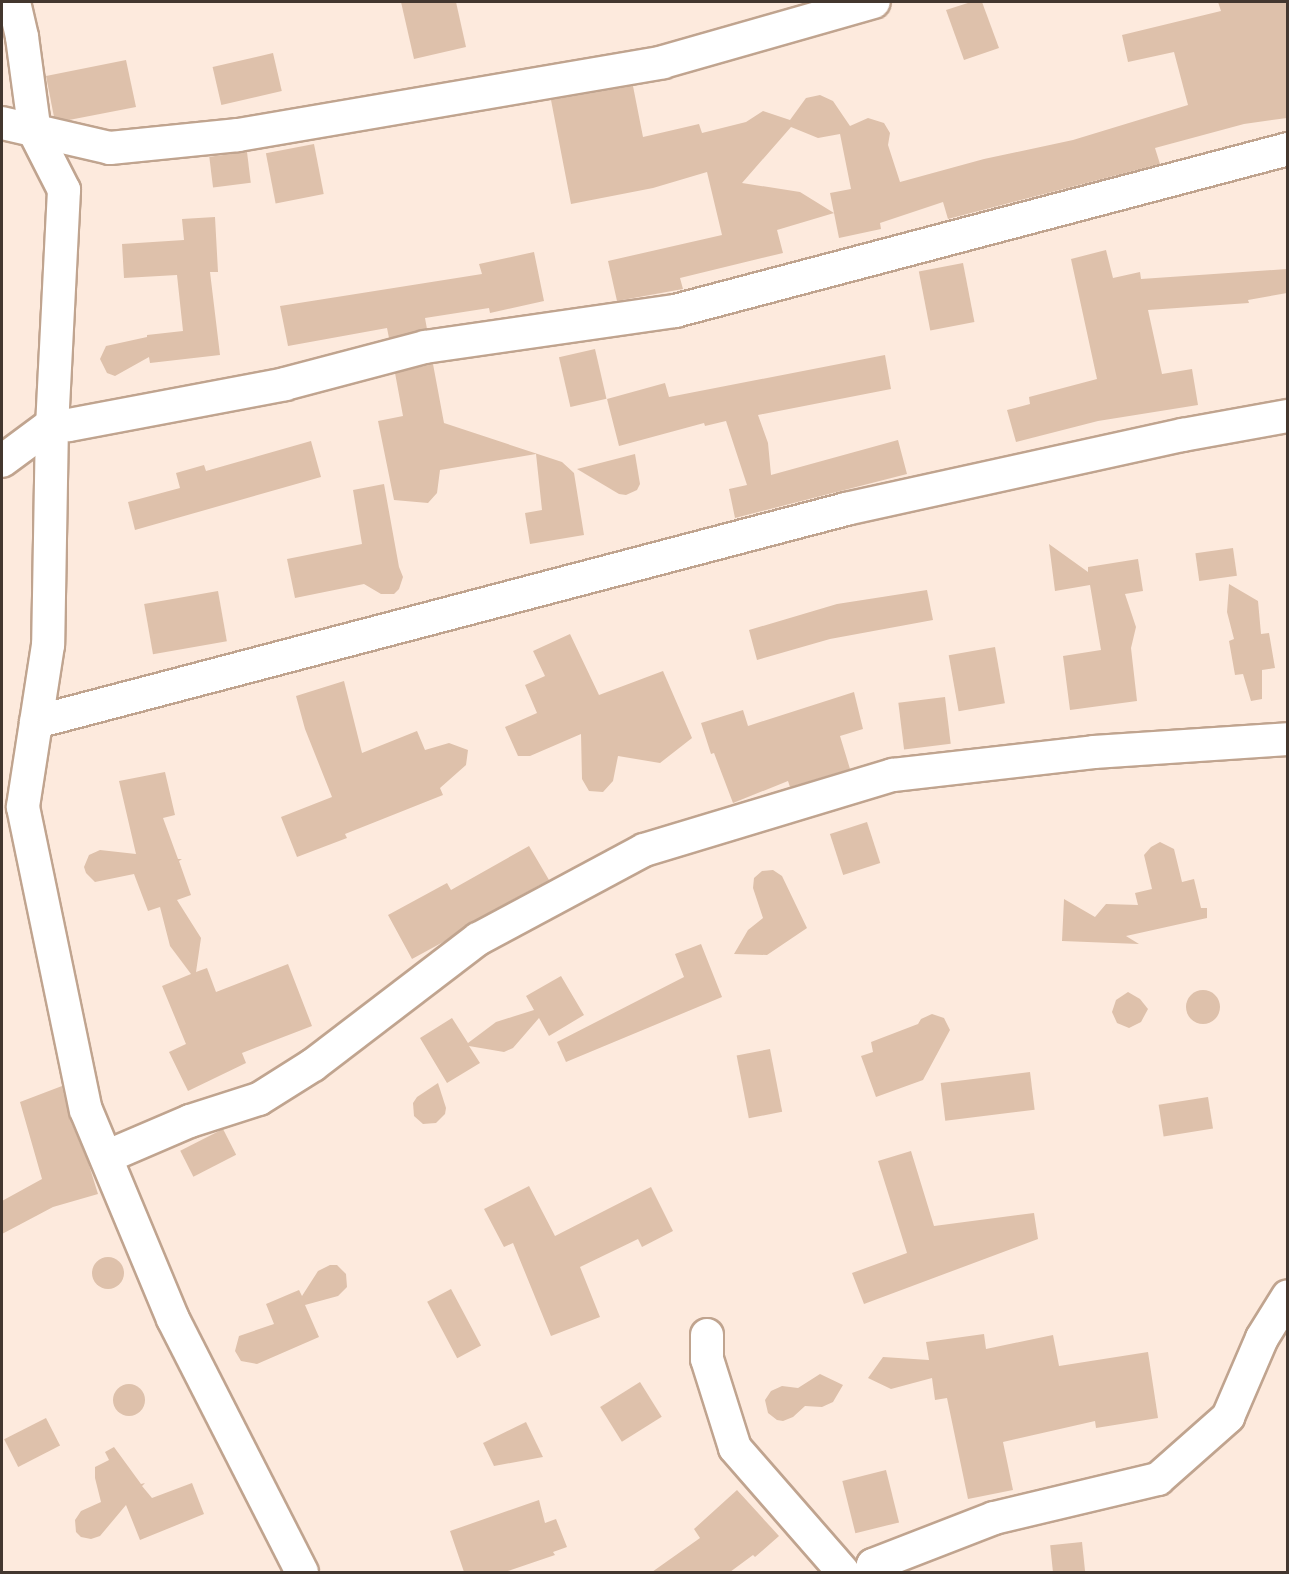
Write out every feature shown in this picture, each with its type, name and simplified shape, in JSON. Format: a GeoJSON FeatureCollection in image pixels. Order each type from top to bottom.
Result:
{"type":"FeatureCollection","features":[{"type":"Feature","properties":{"kind":"street"},"geometry":{"type":"LineString","coordinates":[[14,2],[22,38],[35,133],[64,190],[52,424],[48,645],[36,722],[12,813],[86,1110],[172,1320],[302,1572]]}},
{"type":"Feature","properties":{"kind":"street"},"geometry":{"type":"LineString","coordinates":[[2,123],[35,133],[110,148],[238,135],[663,62],[874,2]]}},
{"type":"Feature","properties":{"kind":"street"},"geometry":{"type":"LineString","coordinates":[[2,461],[52,424],[69,425],[285,384],[424,347],[675,311],[1287,149]]}},
{"type":"Feature","properties":{"kind":"street"},"geometry":{"type":"LineString","coordinates":[[36,722],[846,509],[1183,435],[1287,417]]}},
{"type":"Feature","properties":{"kind":"street"},"geometry":{"type":"LineString","coordinates":[[106,1157],[190,1121],[259,1099],[313,1065],[478,939],[644,850],[893,775],[1094,752],[1287,739]]}},
{"type":"Feature","properties":{"kind":"street"},"geometry":{"type":"LineString","coordinates":[[873,1572],[873,1565],[994,1518],[1158,1479],[1228,1417],[1262,1338],[1287,1296]]}},
{"type":"Feature","properties":{"kind":"street"},"geometry":{"type":"LineString","coordinates":[[707,1335],[707,1359],[735,1448],[843,1572]]}},
{"type":"Feature","properties":{"kind":"building"},"geometry":{"type":"Polygon","coordinates":[[[401,2],[456,2],[466,47],[414,59],[401,2]]]}},
{"type":"Feature","properties":{"kind":"building"},"geometry":{"type":"Polygon","coordinates":[[[971,2],[982,2],[999,48],[964,60],[946,10],[971,2]]]}},
{"type":"Feature","properties":{"kind":"building"},"geometry":{"type":"Polygon","coordinates":[[[1218,2],[1287,2],[1287,118],[1244,124],[1155,148],[1160,164],[948,219],[943,202],[880,223],[881,229],[839,238],[834,213],[777,230],[783,253],[680,278],[683,289],[617,301],[608,261],[722,235],[707,172],[653,188],[571,204],[551,100],[633,86],[643,137],[699,124],[702,133],[746,122],[763,111],[790,120],[806,98],[820,95],[833,101],[850,126],[868,118],[884,123],[890,133],[888,145],[900,182],[984,159],[1073,140],[1188,105],[1174,52],[1128,62],[1122,35],[1221,11],[1218,2]],[[791,127],[742,183],[800,192],[834,213],[830,193],[851,189],[840,134],[818,138],[791,127]]]}},
{"type":"Feature","properties":{"kind":"building"},"geometry":{"type":"Polygon","coordinates":[[[273,53],[282,91],[221,105],[213,67],[273,53]]]}},
{"type":"Feature","properties":{"kind":"building"},"geometry":{"type":"Polygon","coordinates":[[[126,60],[136,107],[69,120],[54,117],[46,76],[126,60]]]}},
{"type":"Feature","properties":{"kind":"building"},"geometry":{"type":"Polygon","coordinates":[[[314,144],[324,194],[276,203],[266,153],[314,144]]]}},
{"type":"Feature","properties":{"kind":"building"},"geometry":{"type":"Polygon","coordinates":[[[247,152],[251,183],[213,187],[209,157],[247,152]]]}},
{"type":"Feature","properties":{"kind":"building"},"geometry":{"type":"Polygon","coordinates":[[[215,217],[218,272],[210,272],[220,355],[150,363],[149,357],[115,376],[107,373],[100,359],[106,346],[147,337],[147,335],[183,331],[177,275],[124,278],[122,244],[184,240],[182,219],[215,217]]]}},
{"type":"Feature","properties":{"kind":"building"},"geometry":{"type":"Polygon","coordinates":[[[1106,250],[1113,278],[1140,272],[1141,279],[1287,269],[1287,293],[1248,300],[1249,303],[1148,310],[1162,374],[1192,369],[1198,405],[1098,421],[1016,442],[1007,410],[1030,404],[1029,397],[1097,379],[1071,259],[1106,250]]]}},
{"type":"Feature","properties":{"kind":"building"},"geometry":{"type":"Polygon","coordinates":[[[534,252],[544,301],[490,313],[489,308],[425,318],[427,329],[389,338],[387,328],[288,346],[280,306],[482,274],[479,264],[534,252]]]}},
{"type":"Feature","properties":{"kind":"building"},"geometry":{"type":"Polygon","coordinates":[[[963,263],[974,322],[930,330],[919,272],[963,263]]]}},
{"type":"Feature","properties":{"kind":"building"},"geometry":{"type":"Polygon","coordinates":[[[595,349],[606,399],[570,407],[559,357],[595,349]]]}},
{"type":"Feature","properties":{"kind":"building"},"geometry":{"type":"Polygon","coordinates":[[[885,355],[891,389],[758,415],[768,443],[771,475],[898,440],[907,474],[735,518],[729,489],[747,485],[726,421],[705,426],[704,423],[619,446],[607,399],[665,383],[669,397],[885,355]]]}},
{"type":"Feature","properties":{"kind":"building"},"geometry":{"type":"Polygon","coordinates":[[[433,364],[444,423],[562,462],[574,473],[584,535],[530,544],[525,513],[542,510],[536,454],[440,470],[437,493],[428,503],[394,500],[378,421],[403,416],[395,373],[433,364]]]}},
{"type":"Feature","properties":{"kind":"building"},"geometry":{"type":"Polygon","coordinates":[[[311,441],[321,477],[135,530],[128,502],[180,488],[176,473],[204,465],[206,471],[311,441]]]}},
{"type":"Feature","properties":{"kind":"building"},"geometry":{"type":"Polygon","coordinates":[[[635,454],[640,484],[637,490],[626,495],[619,494],[577,469],[635,454]]]}},
{"type":"Feature","properties":{"kind":"building"},"geometry":{"type":"Polygon","coordinates":[[[384,484],[399,567],[403,577],[399,589],[394,594],[381,594],[364,584],[295,598],[287,559],[362,544],[353,490],[384,484]]]}},
{"type":"Feature","properties":{"kind":"building"},"geometry":{"type":"Polygon","coordinates":[[[1049,544],[1088,572],[1088,567],[1138,559],[1143,591],[1125,594],[1136,627],[1131,648],[1137,701],[1070,710],[1063,656],[1101,650],[1090,585],[1055,591],[1049,544]]]}},
{"type":"Feature","properties":{"kind":"building"},"geometry":{"type":"Polygon","coordinates":[[[1233,548],[1237,576],[1199,581],[1195,553],[1233,548]]]}},
{"type":"Feature","properties":{"kind":"building"},"geometry":{"type":"Polygon","coordinates":[[[1229,584],[1258,601],[1261,634],[1269,633],[1275,668],[1262,670],[1262,699],[1251,701],[1243,674],[1235,675],[1229,641],[1234,639],[1227,612],[1229,584]]]}},
{"type":"Feature","properties":{"kind":"building"},"geometry":{"type":"Polygon","coordinates":[[[927,590],[933,620],[830,639],[757,660],[749,630],[837,604],[927,590]]]}},
{"type":"Feature","properties":{"kind":"building"},"geometry":{"type":"Polygon","coordinates":[[[218,591],[227,641],[153,654],[144,604],[218,591]]]}},
{"type":"Feature","properties":{"kind":"building"},"geometry":{"type":"Polygon","coordinates":[[[570,634],[599,695],[663,671],[692,738],[660,763],[618,756],[613,781],[603,792],[589,791],[582,779],[581,734],[530,756],[518,756],[505,727],[537,713],[525,685],[545,676],[533,651],[570,634]]]}},
{"type":"Feature","properties":{"kind":"building"},"geometry":{"type":"Polygon","coordinates":[[[995,647],[1005,703],[959,711],[949,655],[995,647]]]}},
{"type":"Feature","properties":{"kind":"building"},"geometry":{"type":"Polygon","coordinates":[[[344,681],[362,753],[417,731],[425,750],[449,743],[468,750],[466,765],[440,788],[443,795],[345,834],[347,838],[297,857],[281,817],[332,797],[305,729],[296,696],[344,681]]]}},
{"type":"Feature","properties":{"kind":"building"},"geometry":{"type":"Polygon","coordinates":[[[854,692],[863,729],[840,736],[850,769],[790,787],[788,781],[733,803],[714,753],[711,754],[701,723],[743,710],[748,726],[854,692]]]}},
{"type":"Feature","properties":{"kind":"building"},"geometry":{"type":"Polygon","coordinates":[[[945,697],[951,744],[904,749],[898,703],[945,697]]]}},
{"type":"Feature","properties":{"kind":"building"},"geometry":{"type":"Polygon","coordinates":[[[165,772],[175,815],[163,818],[178,859],[182,859],[179,861],[191,895],[177,900],[201,938],[196,972],[207,968],[216,992],[288,964],[312,1026],[242,1053],[246,1063],[188,1091],[169,1052],[186,1044],[162,986],[191,974],[170,946],[160,907],[148,911],[134,874],[95,882],[86,873],[84,867],[89,855],[100,850],[136,854],[119,781],[165,772]]]}},
{"type":"Feature","properties":{"kind":"building"},"geometry":{"type":"Polygon","coordinates":[[[867,822],[880,863],[843,875],[830,834],[867,822]]]}},
{"type":"Feature","properties":{"kind":"building"},"geometry":{"type":"Polygon","coordinates":[[[1160,842],[1174,849],[1182,882],[1194,879],[1201,908],[1207,908],[1207,918],[1126,936],[1139,944],[1062,941],[1064,899],[1095,917],[1106,904],[1138,905],[1135,893],[1152,889],[1144,855],[1160,842]]]}},
{"type":"Feature","properties":{"kind":"building"},"geometry":{"type":"Polygon","coordinates":[[[529,846],[549,880],[470,923],[445,941],[412,959],[388,915],[447,883],[451,890],[529,846]]]}},
{"type":"Feature","properties":{"kind":"building"},"geometry":{"type":"Polygon","coordinates":[[[773,870],[782,876],[807,928],[767,955],[734,954],[748,930],[763,918],[753,888],[754,878],[762,871],[773,870]]]}},
{"type":"Feature","properties":{"kind":"building"},"geometry":{"type":"Polygon","coordinates":[[[701,944],[722,997],[566,1062],[557,1042],[684,977],[675,954],[701,944]]]}},
{"type":"Feature","properties":{"kind":"building"},"geometry":{"type":"Polygon","coordinates":[[[561,976],[584,1015],[549,1036],[539,1018],[513,1048],[504,1052],[469,1046],[480,1063],[447,1083],[420,1038],[452,1018],[468,1043],[496,1022],[534,1010],[526,996],[561,976]]]}},
{"type":"Feature","properties":{"kind":"building"},"geometry":{"type":"Polygon","coordinates":[[[1203,990],[1215,995],[1220,1007],[1215,1019],[1203,1024],[1191,1019],[1186,1007],[1191,995],[1203,990]]]}},
{"type":"Feature","properties":{"kind":"building"},"geometry":{"type":"Polygon","coordinates":[[[1128,992],[1140,999],[1148,1009],[1141,1022],[1129,1028],[1117,1023],[1112,1012],[1116,1000],[1128,992]]]}},
{"type":"Feature","properties":{"kind":"building"},"geometry":{"type":"Polygon","coordinates":[[[932,1014],[944,1018],[950,1030],[923,1080],[876,1097],[861,1056],[873,1052],[871,1042],[918,1024],[921,1019],[932,1014]]]}},
{"type":"Feature","properties":{"kind":"building"},"geometry":{"type":"Polygon","coordinates":[[[770,1049],[782,1112],[749,1118],[737,1055],[770,1049]]]}},
{"type":"Feature","properties":{"kind":"building"},"geometry":{"type":"Polygon","coordinates":[[[1030,1072],[1035,1110],[945,1121],[941,1083],[1030,1072]]]}},
{"type":"Feature","properties":{"kind":"building"},"geometry":{"type":"Polygon","coordinates":[[[438,1083],[446,1108],[445,1114],[436,1123],[423,1124],[414,1116],[413,1103],[417,1097],[438,1083]]]}},
{"type":"Feature","properties":{"kind":"building"},"geometry":{"type":"Polygon","coordinates":[[[62,1086],[69,1117],[88,1162],[98,1194],[53,1207],[2,1234],[2,1201],[42,1179],[20,1102],[62,1086]]]}},
{"type":"Feature","properties":{"kind":"building"},"geometry":{"type":"Polygon","coordinates":[[[1208,1097],[1213,1129],[1164,1136],[1159,1105],[1208,1097]]]}},
{"type":"Feature","properties":{"kind":"building"},"geometry":{"type":"Polygon","coordinates":[[[223,1129],[236,1155],[193,1177],[180,1151],[223,1129]]]}},
{"type":"Feature","properties":{"kind":"building"},"geometry":{"type":"Polygon","coordinates":[[[911,1151],[934,1226],[1034,1213],[1038,1239],[864,1304],[852,1273],[907,1253],[878,1161],[911,1151]]]}},
{"type":"Feature","properties":{"kind":"building"},"geometry":{"type":"Polygon","coordinates":[[[529,1186],[555,1236],[651,1187],[673,1231],[642,1247],[638,1239],[580,1267],[600,1317],[551,1336],[513,1243],[504,1247],[484,1209],[529,1186]]]}},
{"type":"Feature","properties":{"kind":"building"},"geometry":{"type":"Polygon","coordinates":[[[108,1257],[120,1261],[124,1273],[120,1285],[108,1289],[96,1285],[92,1273],[96,1261],[108,1257]]]}},
{"type":"Feature","properties":{"kind":"building"},"geometry":{"type":"Polygon","coordinates":[[[330,1265],[337,1265],[346,1274],[347,1287],[338,1296],[305,1305],[319,1337],[257,1364],[241,1361],[235,1351],[239,1336],[274,1324],[266,1304],[299,1290],[302,1296],[318,1271],[330,1265]]]}},
{"type":"Feature","properties":{"kind":"building"},"geometry":{"type":"Polygon","coordinates":[[[451,1289],[481,1346],[457,1358],[427,1302],[451,1289]]]}},
{"type":"Feature","properties":{"kind":"building"},"geometry":{"type":"Polygon","coordinates":[[[984,1334],[986,1349],[1053,1335],[1059,1366],[1148,1352],[1158,1418],[1096,1428],[1095,1421],[1003,1442],[1013,1490],[968,1499],[947,1398],[935,1400],[932,1378],[891,1389],[868,1378],[883,1357],[929,1360],[926,1342],[984,1334]]]}},
{"type":"Feature","properties":{"kind":"building"},"geometry":{"type":"Polygon","coordinates":[[[820,1374],[843,1385],[833,1402],[822,1407],[805,1406],[793,1417],[783,1421],[777,1420],[768,1413],[765,1400],[771,1391],[782,1386],[798,1388],[820,1374]]]}},
{"type":"Feature","properties":{"kind":"building"},"geometry":{"type":"Polygon","coordinates":[[[640,1382],[662,1417],[622,1442],[600,1407],[640,1382]]]}},
{"type":"Feature","properties":{"kind":"building"},"geometry":{"type":"Polygon","coordinates":[[[129,1384],[141,1388],[145,1400],[141,1412],[129,1416],[117,1412],[113,1400],[117,1388],[129,1384]]]}},
{"type":"Feature","properties":{"kind":"building"},"geometry":{"type":"Polygon","coordinates":[[[46,1418],[60,1446],[18,1467],[4,1439],[46,1418]]]}},
{"type":"Feature","properties":{"kind":"building"},"geometry":{"type":"Polygon","coordinates":[[[526,1422],[543,1457],[494,1466],[483,1443],[526,1422]]]}},
{"type":"Feature","properties":{"kind":"building"},"geometry":{"type":"Polygon","coordinates":[[[114,1447],[141,1484],[145,1483],[142,1486],[152,1498],[192,1483],[204,1514],[140,1540],[126,1505],[100,1536],[91,1539],[81,1537],[76,1532],[75,1520],[81,1511],[101,1502],[95,1478],[95,1467],[109,1460],[105,1452],[114,1447]]]}},
{"type":"Feature","properties":{"kind":"building"},"geometry":{"type":"Polygon","coordinates":[[[886,1470],[899,1522],[855,1533],[842,1481],[886,1470]]]}},
{"type":"Feature","properties":{"kind":"building"},"geometry":{"type":"Polygon","coordinates":[[[737,1490],[779,1536],[755,1557],[753,1555],[730,1572],[652,1572],[700,1538],[694,1529],[737,1490]]]}},
{"type":"Feature","properties":{"kind":"building"},"geometry":{"type":"Polygon","coordinates":[[[539,1500],[545,1523],[556,1519],[567,1547],[553,1552],[555,1555],[505,1572],[464,1572],[450,1531],[539,1500]]]}},
{"type":"Feature","properties":{"kind":"building"},"geometry":{"type":"Polygon","coordinates":[[[1082,1542],[1085,1572],[1053,1572],[1050,1545],[1082,1542]]]}}]}
